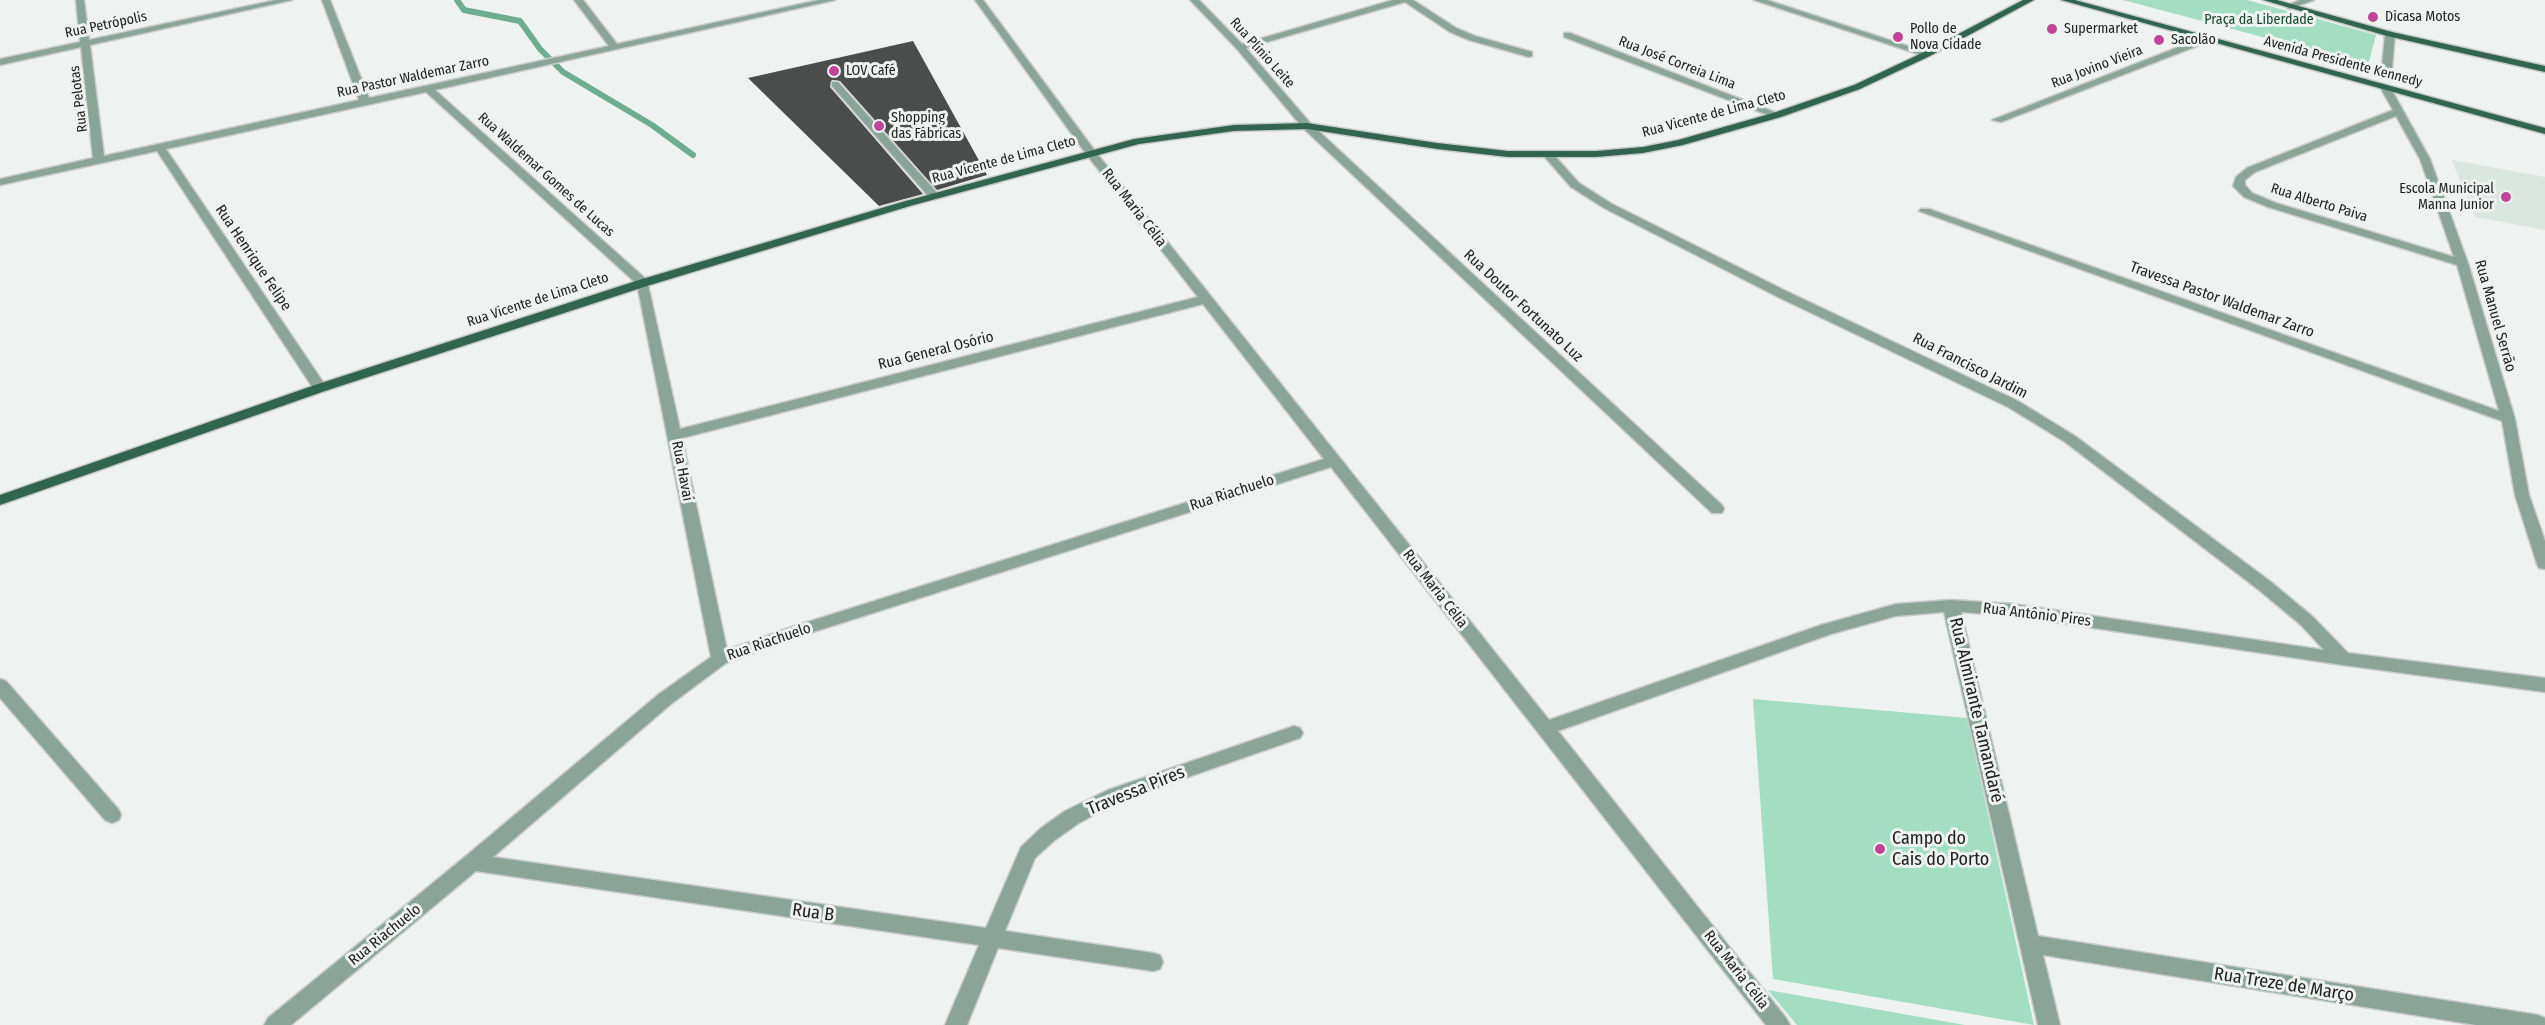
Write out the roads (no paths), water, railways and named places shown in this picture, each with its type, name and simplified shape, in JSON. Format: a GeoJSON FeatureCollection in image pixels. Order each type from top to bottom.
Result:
{"type":"FeatureCollection","features":[{"type":"Feature","properties":{"kind":"main road","name":"Rua Vicente de Lima Cleto"},"geometry":{"type":"LineString","coordinates":[[0,500],[320,388],[643,283],[934,196],[1138,141],[1188,133],[1267,126],[1307,126],[1437,146],[1548,155],[1643,150],[1679,143],[1777,115],[1857,87],[1927,54],[2030,0]]}},
{"type":"Feature","properties":{"kind":"main road","name":"Avenida Presidente Kennedy"},"geometry":{"type":"LineString","coordinates":[[2065,0],[2545,131]]}},
{"type":"Feature","properties":{"kind":"main road"},"geometry":{"type":"LineString","coordinates":[[2267,0],[2390,34],[2545,69]]}},
{"type":"Feature","properties":{"kind":"street","name":"Rua Pelotas"},"geometry":{"type":"LineString","coordinates":[[80,0],[99,160]]}},
{"type":"Feature","properties":{"kind":"street","name":"Rua Petrópolis"},"geometry":{"type":"LineString","coordinates":[[0,62],[288,0]]}},
{"type":"Feature","properties":{"kind":"street"},"geometry":{"type":"LineString","coordinates":[[326,0],[365,102]]}},
{"type":"Feature","properties":{"kind":"street"},"geometry":{"type":"LineString","coordinates":[[578,0],[615,48]]}},
{"type":"Feature","properties":{"kind":"street","name":"Rua Pastor Waldemar Zarro"},"geometry":{"type":"LineString","coordinates":[[0,182],[831,0]]}},
{"type":"Feature","properties":{"kind":"street","name":"Rua Maria Célia"},"geometry":{"type":"LineString","coordinates":[[978,0],[1091,153],[1779,1025]]}},
{"type":"Feature","properties":{"kind":"street","name":"Rua Plínio Leite"},"geometry":{"type":"LineString","coordinates":[[1194,0],[1240,47],[1307,126]]}},
{"type":"Feature","properties":{"kind":"street"},"geometry":{"type":"LineString","coordinates":[[1240,47],[1405,0],[1472,39],[1529,54]]}},
{"type":"Feature","properties":{"kind":"street"},"geometry":{"type":"LineString","coordinates":[[1758,0],[1927,54]]}},
{"type":"Feature","properties":{"kind":"street"},"geometry":{"type":"LineString","coordinates":[[2289,6],[2310,0]]}},
{"type":"Feature","properties":{"kind":"street"},"geometry":{"type":"LineString","coordinates":[[2387,68],[2390,34]]}},
{"type":"Feature","properties":{"kind":"street","name":"Rua José Correia Lima"},"geometry":{"type":"LineString","coordinates":[[1567,35],[1777,115]]}},
{"type":"Feature","properties":{"kind":"street","name":"Rua Jovino Vieira"},"geometry":{"type":"LineString","coordinates":[[1997,120],[2207,39]]}},
{"type":"Feature","properties":{"kind":"street"},"geometry":{"type":"LineString","coordinates":[[835,84],[934,196]]}},
{"type":"Feature","properties":{"kind":"street","name":"Rua Manuel Serrão"},"geometry":{"type":"LineString","coordinates":[[2385,87],[2434,179],[2463,262],[2508,419],[2522,495],[2545,564]]}},
{"type":"Feature","properties":{"kind":"street","name":"Rua Waldemar Gomes de Lucas"},"geometry":{"type":"LineString","coordinates":[[429,89],[643,283]]}},
{"type":"Feature","properties":{"kind":"street","name":"Rua Alberto Paiva"},"geometry":{"type":"LineString","coordinates":[[2398,112],[2251,170],[2240,179],[2239,186],[2248,195],[2272,205],[2463,262]]}},
{"type":"Feature","properties":{"kind":"street","name":"Rua Doutor Fortunato Luz"},"geometry":{"type":"LineString","coordinates":[[1307,126],[1717,509]]}},
{"type":"Feature","properties":{"kind":"street","name":"Rua Henrique Felipe"},"geometry":{"type":"LineString","coordinates":[[159,146],[320,388]]}},
{"type":"Feature","properties":{"kind":"street","name":"Rua Francisco Jardim"},"geometry":{"type":"LineString","coordinates":[[1548,155],[1575,185],[1608,206],[1782,294],[2013,404],[2070,439],[2273,593],[2307,621],[2343,659]]}},
{"type":"Feature","properties":{"kind":"street","name":"Travessa Pastor Waldemar Zarro"},"geometry":{"type":"LineString","coordinates":[[1925,211],[2508,419]]}},
{"type":"Feature","properties":{"kind":"street","name":"Rua Havaí"},"geometry":{"type":"LineString","coordinates":[[643,283],[720,659]]}},
{"type":"Feature","properties":{"kind":"street","name":"Rua General Osório"},"geometry":{"type":"LineString","coordinates":[[675,435],[1206,299]]}},
{"type":"Feature","properties":{"kind":"street","name":"Rua Riachuelo"},"geometry":{"type":"LineString","coordinates":[[274,1025],[473,862],[665,699],[720,659],[801,630],[1334,461]]}},
{"type":"Feature","properties":{"kind":"street","name":"Rua Antônio Pires"},"geometry":{"type":"LineString","coordinates":[[1545,729],[1827,629],[1896,610],[1951,606],[2013,610],[2343,659],[2545,685]]}},
{"type":"Feature","properties":{"kind":"street","name":"Rua Almirante Tamandaré"},"geometry":{"type":"LineString","coordinates":[[1951,606],[2049,1025]]}},
{"type":"Feature","properties":{"kind":"street"},"geometry":{"type":"LineString","coordinates":[[0,686],[112,815]]}},
{"type":"Feature","properties":{"kind":"street","name":"Travessa Pires"},"geometry":{"type":"LineString","coordinates":[[956,1025],[1028,853],[1048,834],[1072,817],[1115,795],[1294,733]]}},
{"type":"Feature","properties":{"kind":"street","name":"Rua B"},"geometry":{"type":"LineString","coordinates":[[473,862],[1153,962]]}},
{"type":"Feature","properties":{"kind":"street","name":"Rua Treze de Março"},"geometry":{"type":"LineString","coordinates":[[2031,944],[2538,1025]]}},
{"type":"Feature","properties":{"kind":"waterway"},"geometry":{"type":"LineString","coordinates":[[457,0],[464,10],[520,21],[540,49],[563,72],[652,125],[693,155]]}},
{"type":"Feature","properties":{"kind":"place","name":"Dicasa Motos"},"geometry":{"type":"Point","coordinates":[2373,17]}},
{"type":"Feature","properties":{"kind":"place","name":"Supermarket"},"geometry":{"type":"Point","coordinates":[2052,29]}},
{"type":"Feature","properties":{"kind":"place","name":"Pollo de Nova Cidade"},"geometry":{"type":"Point","coordinates":[1898,37]}},
{"type":"Feature","properties":{"kind":"place","name":"Sacolão"},"geometry":{"type":"Point","coordinates":[2159,40]}},
{"type":"Feature","properties":{"kind":"place","name":"LOV Café"},"geometry":{"type":"Point","coordinates":[834,71]}},
{"type":"Feature","properties":{"kind":"place","name":"Shopping das Fábricas"},"geometry":{"type":"Point","coordinates":[879,126]}},
{"type":"Feature","properties":{"kind":"place","name":"Escola Municipal Manna Junior"},"geometry":{"type":"Point","coordinates":[2506,197]}},
{"type":"Feature","properties":{"kind":"place","name":"Campo do Cais do Porto"},"geometry":{"type":"Point","coordinates":[1880,849]}},
{"type":"Feature","properties":{"kind":"park label","name":"Praça da Liberdade"},"geometry":{"type":"Point","coordinates":[2259,20]}}]}
